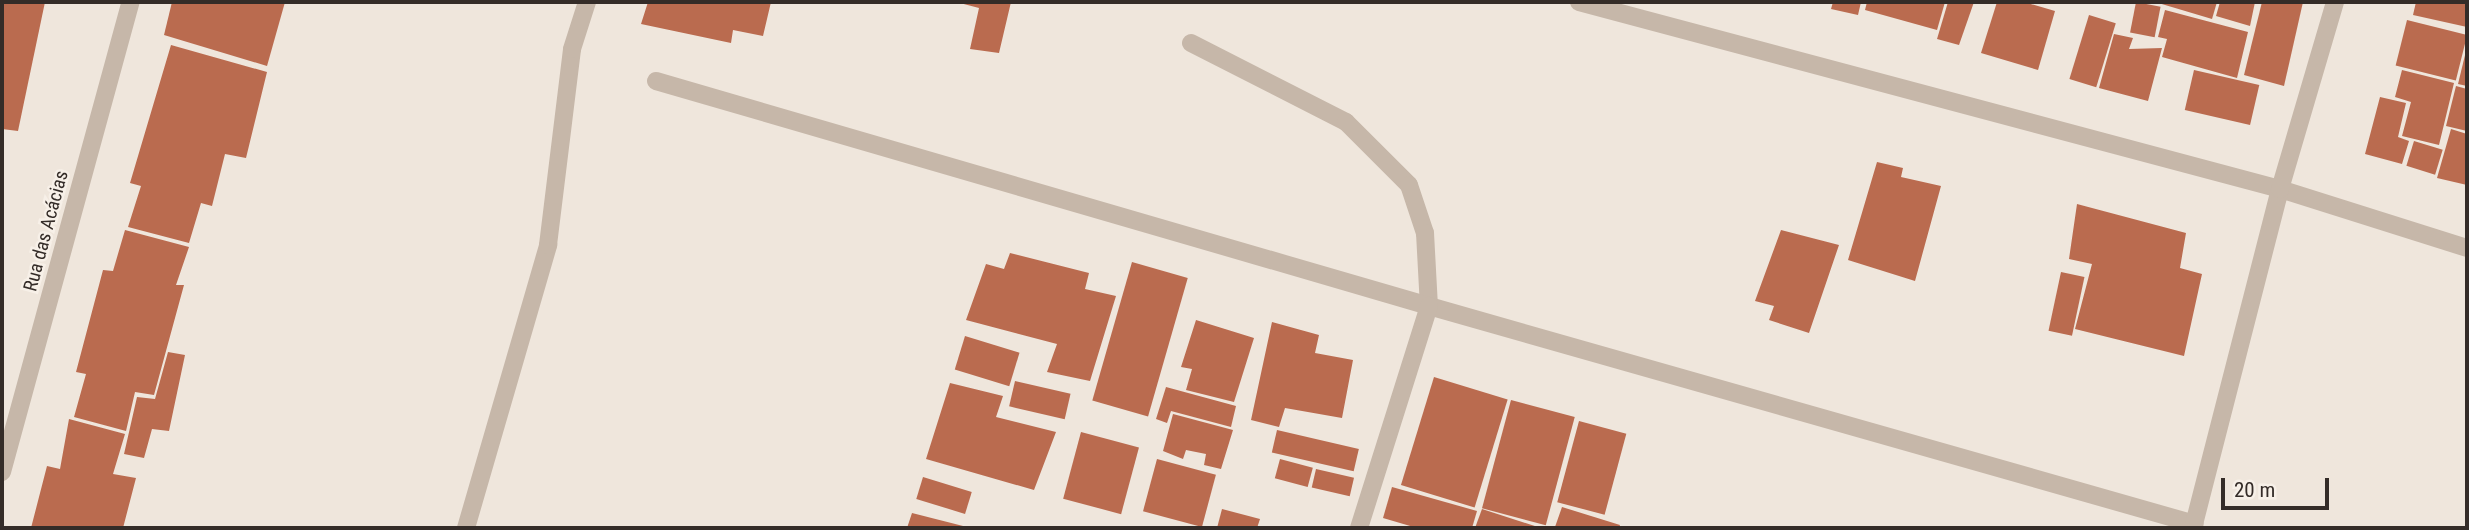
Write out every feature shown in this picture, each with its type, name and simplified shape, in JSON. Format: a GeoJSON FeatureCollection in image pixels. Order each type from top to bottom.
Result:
{"type":"FeatureCollection","features":[{"type":"Feature","properties":{"kind":"street","name":"Rua das Acácias"},"geometry":{"type":"LineString","coordinates":[[2,472],[131,2]]}},
{"type":"Feature","properties":{"kind":"street"},"geometry":{"type":"LineString","coordinates":[[466,528],[548,244],[572,49],[587,2]]}},
{"type":"Feature","properties":{"kind":"street"},"geometry":{"type":"LineString","coordinates":[[1580,2],[2280,189],[2467,248]]}},
{"type":"Feature","properties":{"kind":"street"},"geometry":{"type":"LineString","coordinates":[[656,81],[2194,526],[2280,189],[2336,2]]}},
{"type":"Feature","properties":{"kind":"street"},"geometry":{"type":"LineString","coordinates":[[1191,43],[1346,122],[1409,185],[1425,233],[1429,306],[1359,528]]}},
{"type":"Feature","properties":{"kind":"building"},"geometry":{"type":"Polygon","coordinates":[[[2,2],[45,2],[18,131],[2,129],[2,2]]]}},
{"type":"Feature","properties":{"kind":"building"},"geometry":{"type":"Polygon","coordinates":[[[172,2],[285,2],[267,66],[164,35],[172,2]]]}},
{"type":"Feature","properties":{"kind":"building"},"geometry":{"type":"Polygon","coordinates":[[[648,2],[771,2],[763,36],[733,30],[731,43],[641,24],[648,2]]]}},
{"type":"Feature","properties":{"kind":"building"},"geometry":{"type":"Polygon","coordinates":[[[956,2],[1011,2],[999,53],[970,49],[979,8],[956,2]]]}},
{"type":"Feature","properties":{"kind":"building"},"geometry":{"type":"Polygon","coordinates":[[[1833,2],[1861,2],[1858,15],[1831,9],[1833,2]]]}},
{"type":"Feature","properties":{"kind":"building"},"geometry":{"type":"Polygon","coordinates":[[[1867,2],[1945,2],[1937,30],[1865,10],[1867,2]]]}},
{"type":"Feature","properties":{"kind":"building"},"geometry":{"type":"Polygon","coordinates":[[[1948,2],[1974,2],[1959,45],[1937,39],[1948,2]]]}},
{"type":"Feature","properties":{"kind":"building"},"geometry":{"type":"Polygon","coordinates":[[[1997,2],[2024,2],[2055,11],[2038,70],[1981,53],[1997,2]]]}},
{"type":"Feature","properties":{"kind":"building"},"geometry":{"type":"Polygon","coordinates":[[[2136,2],[2161,7],[2155,37],[2130,32],[2136,2]]]}},
{"type":"Feature","properties":{"kind":"building"},"geometry":{"type":"Polygon","coordinates":[[[2155,2],[2217,2],[2212,19],[2155,2]]]}},
{"type":"Feature","properties":{"kind":"building"},"geometry":{"type":"Polygon","coordinates":[[[2220,2],[2255,2],[2250,26],[2216,16],[2220,2]]]}},
{"type":"Feature","properties":{"kind":"building"},"geometry":{"type":"Polygon","coordinates":[[[2262,2],[2303,2],[2284,86],[2244,75],[2262,2]]]}},
{"type":"Feature","properties":{"kind":"building"},"geometry":{"type":"Polygon","coordinates":[[[2416,2],[2467,2],[2467,27],[2413,15],[2416,2]]]}},
{"type":"Feature","properties":{"kind":"building"},"geometry":{"type":"Polygon","coordinates":[[[2165,10],[2248,32],[2237,78],[2162,57],[2167,39],[2158,37],[2165,10]]]}},
{"type":"Feature","properties":{"kind":"building"},"geometry":{"type":"Polygon","coordinates":[[[2089,15],[2116,23],[2096,87],[2069,79],[2089,15]]]}},
{"type":"Feature","properties":{"kind":"building"},"geometry":{"type":"Polygon","coordinates":[[[2407,20],[2467,35],[2456,81],[2396,66],[2407,20]]]}},
{"type":"Feature","properties":{"kind":"building"},"geometry":{"type":"Polygon","coordinates":[[[2114,34],[2133,38],[2129,49],[2162,48],[2148,101],[2099,88],[2114,34]]]}},
{"type":"Feature","properties":{"kind":"building"},"geometry":{"type":"Polygon","coordinates":[[[171,45],[267,72],[246,158],[225,154],[212,206],[201,203],[189,243],[128,227],[141,186],[130,183],[171,45]]]}},
{"type":"Feature","properties":{"kind":"building"},"geometry":{"type":"Polygon","coordinates":[[[2467,52],[2467,86],[2458,84],[2467,52]]]}},
{"type":"Feature","properties":{"kind":"building"},"geometry":{"type":"Polygon","coordinates":[[[2194,70],[2259,85],[2250,125],[2185,110],[2194,70]]]}},
{"type":"Feature","properties":{"kind":"building"},"geometry":{"type":"Polygon","coordinates":[[[2402,70],[2454,83],[2439,145],[2402,136],[2411,102],[2395,97],[2402,70]]]}},
{"type":"Feature","properties":{"kind":"building"},"geometry":{"type":"Polygon","coordinates":[[[2456,86],[2467,89],[2467,131],[2446,126],[2456,86]]]}},
{"type":"Feature","properties":{"kind":"building"},"geometry":{"type":"Polygon","coordinates":[[[2380,97],[2406,103],[2398,137],[2409,141],[2402,164],[2365,154],[2380,97]]]}},
{"type":"Feature","properties":{"kind":"building"},"geometry":{"type":"Polygon","coordinates":[[[2451,129],[2467,134],[2467,185],[2437,178],[2451,129]]]}},
{"type":"Feature","properties":{"kind":"building"},"geometry":{"type":"Polygon","coordinates":[[[2414,141],[2443,150],[2435,175],[2406,166],[2414,141]]]}},
{"type":"Feature","properties":{"kind":"building"},"geometry":{"type":"Polygon","coordinates":[[[1877,162],[1903,168],[1901,177],[1941,186],[1915,281],[1848,260],[1877,162]]]}},
{"type":"Feature","properties":{"kind":"building"},"geometry":{"type":"Polygon","coordinates":[[[2077,204],[2186,233],[2180,268],[2202,274],[2184,356],[2075,329],[2092,264],[2069,259],[2077,204]]]}},
{"type":"Feature","properties":{"kind":"building"},"geometry":{"type":"Polygon","coordinates":[[[125,230],[189,247],[176,285],[184,285],[154,395],[135,392],[126,431],[74,417],[86,374],[76,372],[103,270],[113,271],[125,230]]]}},
{"type":"Feature","properties":{"kind":"building"},"geometry":{"type":"Polygon","coordinates":[[[1781,230],[1839,245],[1809,333],[1769,320],[1774,306],[1755,301],[1781,230]]]}},
{"type":"Feature","properties":{"kind":"building"},"geometry":{"type":"Polygon","coordinates":[[[1010,253],[1089,273],[1085,289],[1116,296],[1090,381],[1047,372],[1057,344],[966,320],[986,264],[1004,269],[1010,253]]]}},
{"type":"Feature","properties":{"kind":"building"},"geometry":{"type":"Polygon","coordinates":[[[1132,262],[1188,278],[1148,416],[1092,400],[1132,262]]]}},
{"type":"Feature","properties":{"kind":"building"},"geometry":{"type":"Polygon","coordinates":[[[2061,272],[2084,277],[2072,336],[2049,331],[2061,272]]]}},
{"type":"Feature","properties":{"kind":"building"},"geometry":{"type":"Polygon","coordinates":[[[1196,320],[1254,338],[1234,402],[1186,390],[1192,369],[1181,367],[1196,320]]]}},
{"type":"Feature","properties":{"kind":"building"},"geometry":{"type":"Polygon","coordinates":[[[1272,322],[1319,335],[1315,353],[1353,360],[1342,418],[1285,408],[1279,427],[1251,420],[1272,322]]]}},
{"type":"Feature","properties":{"kind":"building"},"geometry":{"type":"Polygon","coordinates":[[[965,336],[1020,353],[1009,386],[955,369],[965,336]]]}},
{"type":"Feature","properties":{"kind":"building"},"geometry":{"type":"Polygon","coordinates":[[[168,352],[185,355],[169,431],[152,429],[144,458],[124,454],[137,397],[155,399],[168,352]]]}},
{"type":"Feature","properties":{"kind":"building"},"geometry":{"type":"Polygon","coordinates":[[[1434,377],[1508,400],[1475,508],[1401,485],[1434,377]]]}},
{"type":"Feature","properties":{"kind":"building"},"geometry":{"type":"Polygon","coordinates":[[[1015,381],[1071,394],[1065,419],[1009,406],[1015,381]]]}},
{"type":"Feature","properties":{"kind":"building"},"geometry":{"type":"Polygon","coordinates":[[[950,383],[1003,396],[996,417],[1056,432],[1034,490],[926,459],[950,383]]]}},
{"type":"Feature","properties":{"kind":"building"},"geometry":{"type":"Polygon","coordinates":[[[1166,387],[1236,406],[1231,427],[1171,411],[1167,423],[1156,419],[1166,387]]]}},
{"type":"Feature","properties":{"kind":"building"},"geometry":{"type":"Polygon","coordinates":[[[1511,400],[1575,417],[1546,525],[1482,508],[1511,400]]]}},
{"type":"Feature","properties":{"kind":"building"},"geometry":{"type":"Polygon","coordinates":[[[1173,414],[1233,430],[1221,469],[1204,465],[1206,454],[1186,450],[1183,459],[1163,451],[1173,414]]]}},
{"type":"Feature","properties":{"kind":"building"},"geometry":{"type":"Polygon","coordinates":[[[69,419],[125,434],[113,474],[136,478],[123,528],[31,528],[47,466],[60,469],[69,419]]]}},
{"type":"Feature","properties":{"kind":"building"},"geometry":{"type":"Polygon","coordinates":[[[1579,421],[1626,434],[1605,515],[1557,502],[1579,421]]]}},
{"type":"Feature","properties":{"kind":"building"},"geometry":{"type":"Polygon","coordinates":[[[1277,430],[1359,449],[1354,471],[1272,452],[1277,430]]]}},
{"type":"Feature","properties":{"kind":"building"},"geometry":{"type":"Polygon","coordinates":[[[1081,432],[1139,448],[1121,514],[1063,499],[1081,432]]]}},
{"type":"Feature","properties":{"kind":"building"},"geometry":{"type":"Polygon","coordinates":[[[1157,459],[1216,475],[1202,527],[1143,511],[1157,459]]]}},
{"type":"Feature","properties":{"kind":"building"},"geometry":{"type":"Polygon","coordinates":[[[1280,459],[1313,468],[1308,487],[1275,478],[1280,459]]]}},
{"type":"Feature","properties":{"kind":"building"},"geometry":{"type":"Polygon","coordinates":[[[1316,469],[1354,478],[1350,496],[1312,488],[1316,469]]]}},
{"type":"Feature","properties":{"kind":"building"},"geometry":{"type":"Polygon","coordinates":[[[923,477],[972,492],[965,514],[916,499],[923,477]]]}},
{"type":"Feature","properties":{"kind":"building"},"geometry":{"type":"Polygon","coordinates":[[[1392,487],[1477,511],[1472,528],[1417,528],[1383,518],[1392,487]]]}},
{"type":"Feature","properties":{"kind":"building"},"geometry":{"type":"Polygon","coordinates":[[[1562,507],[1620,525],[1619,528],[1555,527],[1562,507]]]}},
{"type":"Feature","properties":{"kind":"building"},"geometry":{"type":"Polygon","coordinates":[[[1222,509],[1260,519],[1257,528],[1217,528],[1222,509]]]}},
{"type":"Feature","properties":{"kind":"building"},"geometry":{"type":"Polygon","coordinates":[[[1482,509],[1541,528],[1475,528],[1482,509]]]}},
{"type":"Feature","properties":{"kind":"building"},"geometry":{"type":"Polygon","coordinates":[[[912,513],[967,527],[967,528],[907,528],[912,513]]]}}]}
